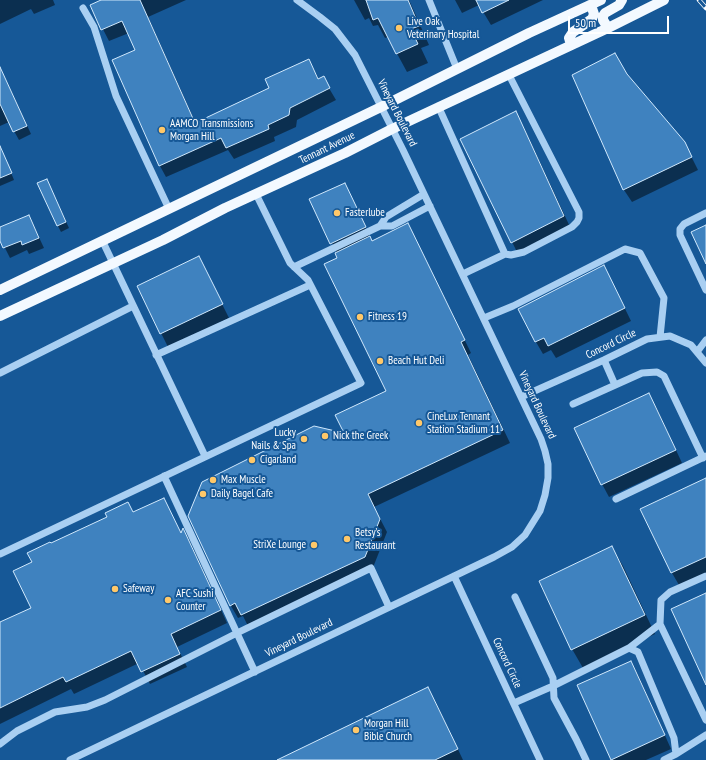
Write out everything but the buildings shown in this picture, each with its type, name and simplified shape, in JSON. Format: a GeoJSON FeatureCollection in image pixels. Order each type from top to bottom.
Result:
{"type":"FeatureCollection","features":[{"type":"Feature","properties":{"kind":"main road","name":"Tennant Avenue"},"geometry":{"type":"LineString","coordinates":[[0,290],[381,107],[588,2],[601,0]]}},
{"type":"Feature","properties":{"kind":"main road"},"geometry":{"type":"LineString","coordinates":[[608,28],[603,20],[603,16],[605,13],[619,5],[622,0]]}},
{"type":"Feature","properties":{"kind":"main road","name":"Tennant Avenue"},"geometry":{"type":"LineString","coordinates":[[0,316],[345,153],[392,129],[571,46],[664,0]]}},
{"type":"Feature","properties":{"kind":"main road"},"geometry":{"type":"LineString","coordinates":[[571,46],[569,38],[573,32],[592,19],[594,14],[588,2]]}},
{"type":"Feature","properties":{"kind":"street","name":"Vineyard Boulevard"},"geometry":{"type":"LineString","coordinates":[[70,760],[512,547],[525,535],[540,511],[545,495],[548,478],[547,457],[541,439],[463,274],[355,55],[335,29],[296,0]]}},
{"type":"Feature","properties":{"kind":"street"},"geometry":{"type":"LineString","coordinates":[[429,0],[457,69]]}},
{"type":"Feature","properties":{"kind":"street"},"geometry":{"type":"LineString","coordinates":[[83,8],[94,27],[116,96],[169,209]]}},
{"type":"Feature","properties":{"kind":"street"},"geometry":{"type":"LineString","coordinates":[[463,274],[505,254],[510,255],[524,252],[572,227],[577,222],[579,212],[509,75]]}},
{"type":"Feature","properties":{"kind":"street"},"geometry":{"type":"LineString","coordinates":[[439,108],[505,254]]}},
{"type":"Feature","properties":{"kind":"street"},"geometry":{"type":"LineString","coordinates":[[0,554],[361,383],[308,280],[290,263],[256,194]]}},
{"type":"Feature","properties":{"kind":"street"},"geometry":{"type":"LineString","coordinates":[[380,226],[386,217],[424,194]]}},
{"type":"Feature","properties":{"kind":"street"},"geometry":{"type":"LineString","coordinates":[[294,267],[380,226],[392,226],[430,206]]}},
{"type":"Feature","properties":{"kind":"street"},"geometry":{"type":"LineString","coordinates":[[706,212],[684,224],[680,229],[680,235],[706,290]]}},
{"type":"Feature","properties":{"kind":"street"},"geometry":{"type":"LineString","coordinates":[[102,240],[205,456]]}},
{"type":"Feature","properties":{"kind":"street"},"geometry":{"type":"LineString","coordinates":[[484,318],[513,306],[625,249],[640,253],[664,298],[660,337]]}},
{"type":"Feature","properties":{"kind":"street"},"geometry":{"type":"LineString","coordinates":[[156,355],[310,285]]}},
{"type":"Feature","properties":{"kind":"street"},"geometry":{"type":"LineString","coordinates":[[0,372],[133,306]]}},
{"type":"Feature","properties":{"kind":"street","name":"Concord Circle"},"geometry":{"type":"LineString","coordinates":[[521,397],[604,360],[646,339],[670,336],[691,345],[706,363]]}},
{"type":"Feature","properties":{"kind":"street"},"geometry":{"type":"LineString","coordinates":[[697,352],[706,340]]}},
{"type":"Feature","properties":{"kind":"street"},"geometry":{"type":"LineString","coordinates":[[604,360],[615,385]]}},
{"type":"Feature","properties":{"kind":"street"},"geometry":{"type":"LineString","coordinates":[[573,404],[642,373],[657,372],[664,376],[704,457],[616,499]]}},
{"type":"Feature","properties":{"kind":"street"},"geometry":{"type":"LineString","coordinates":[[164,476],[255,672]]}},
{"type":"Feature","properties":{"kind":"street"},"geometry":{"type":"LineString","coordinates":[[0,744],[17,731],[55,712],[87,707],[371,568],[389,607]]}},
{"type":"Feature","properties":{"kind":"street","name":"Concord Circle"},"geometry":{"type":"LineString","coordinates":[[454,576],[540,760]]}},
{"type":"Feature","properties":{"kind":"street"},"geometry":{"type":"LineString","coordinates":[[706,576],[670,592],[661,600],[660,624],[706,720]]}},
{"type":"Feature","properties":{"kind":"street"},"geometry":{"type":"LineString","coordinates":[[515,597],[553,678],[554,698],[586,760]]}},
{"type":"Feature","properties":{"kind":"street"},"geometry":{"type":"LineString","coordinates":[[514,703],[553,686],[629,648],[660,624]]}},
{"type":"Feature","properties":{"kind":"street"},"geometry":{"type":"LineString","coordinates":[[629,648],[638,652],[674,738],[676,754]]}},
{"type":"Feature","properties":{"kind":"street"},"geometry":{"type":"LineString","coordinates":[[664,760],[706,735]]}},
{"type":"Feature","properties":{"kind":"railway"},"geometry":{"type":"LineString","coordinates":[[699,0],[706,8]]}},
{"type":"Feature","properties":{"kind":"place","name":"Live Oak Veterinary Hospital"},"geometry":{"type":"Point","coordinates":[399,28]}},
{"type":"Feature","properties":{"kind":"place","name":"AAMCO Transmissions Morgan Hill"},"geometry":{"type":"Point","coordinates":[162,130]}},
{"type":"Feature","properties":{"kind":"place","name":"Fasterlube"},"geometry":{"type":"Point","coordinates":[337,213]}},
{"type":"Feature","properties":{"kind":"place","name":"Fitness 19"},"geometry":{"type":"Point","coordinates":[360,317]}},
{"type":"Feature","properties":{"kind":"place","name":"Beach Hut Deli"},"geometry":{"type":"Point","coordinates":[380,361]}},
{"type":"Feature","properties":{"kind":"place","name":"CineLux Tennant Station Stadium 11"},"geometry":{"type":"Point","coordinates":[419,423]}},
{"type":"Feature","properties":{"kind":"place","name":"Nick the Greek"},"geometry":{"type":"Point","coordinates":[325,436]}},
{"type":"Feature","properties":{"kind":"place","name":"Lucky Nails & Spa"},"geometry":{"type":"Point","coordinates":[304,439]}},
{"type":"Feature","properties":{"kind":"place","name":"Cigarland"},"geometry":{"type":"Point","coordinates":[252,460]}},
{"type":"Feature","properties":{"kind":"place","name":"Max Muscle"},"geometry":{"type":"Point","coordinates":[213,480]}},
{"type":"Feature","properties":{"kind":"place","name":"Daily Bagel Cafe"},"geometry":{"type":"Point","coordinates":[203,494]}},
{"type":"Feature","properties":{"kind":"place","name":"Betsy’s Restaurant"},"geometry":{"type":"Point","coordinates":[347,539]}},
{"type":"Feature","properties":{"kind":"place","name":"StriXe Lounge"},"geometry":{"type":"Point","coordinates":[314,545]}},
{"type":"Feature","properties":{"kind":"place","name":"Safeway"},"geometry":{"type":"Point","coordinates":[115,589]}},
{"type":"Feature","properties":{"kind":"place","name":"AFC Sushi Counter"},"geometry":{"type":"Point","coordinates":[168,600]}},
{"type":"Feature","properties":{"kind":"place","name":"Morgan Hill Bible Church"},"geometry":{"type":"Point","coordinates":[356,730]}}]}
